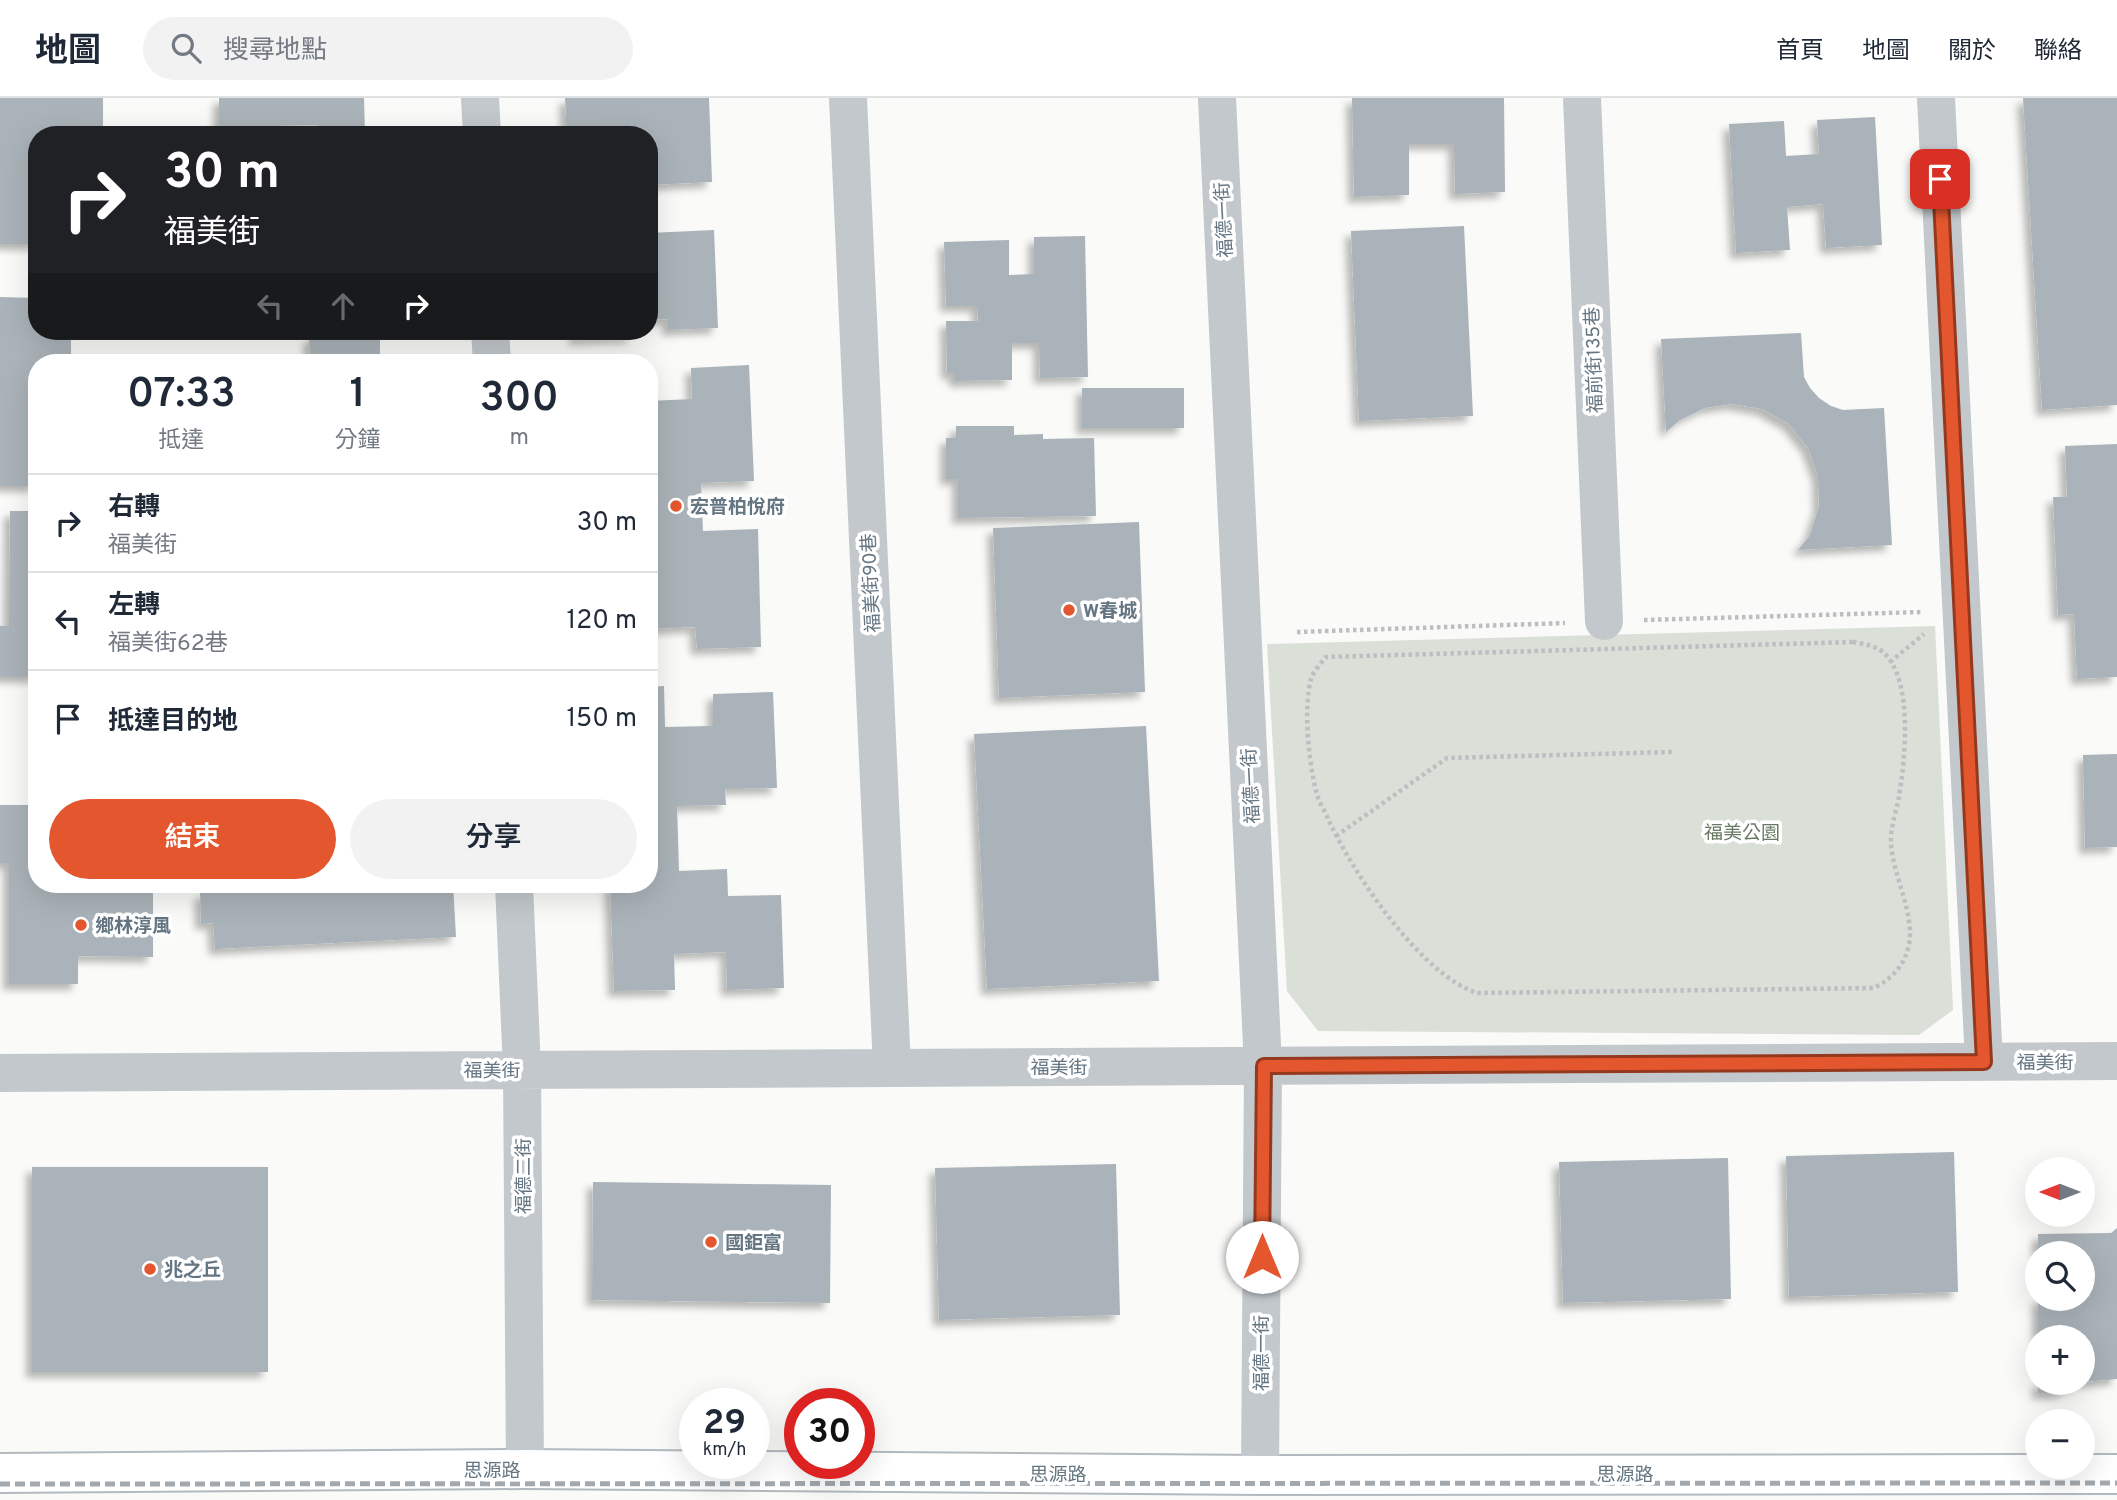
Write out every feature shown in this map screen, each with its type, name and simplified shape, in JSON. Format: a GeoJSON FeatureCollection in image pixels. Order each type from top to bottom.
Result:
{"type":"FeatureCollection","features":[{"type":"Feature","properties":{"kind":"main road","name":"思源路"},"geometry":{"type":"LineString","coordinates":[[0,1473],[525,1469],[1260,1475],[1493,1487],[2117,1474]]}},
{"type":"Feature","properties":{"kind":"street"},"geometry":{"type":"LineString","coordinates":[[480,98],[482,126]]}},
{"type":"Feature","properties":{"kind":"street","name":"福美街90巷"},"geometry":{"type":"LineString","coordinates":[[848,98],[892,1069]]}},
{"type":"Feature","properties":{"kind":"street","name":"福德一街"},"geometry":{"type":"LineString","coordinates":[[1217,98],[1264,1066],[1260,1475]]}},
{"type":"Feature","properties":{"kind":"street","name":"福前街135巷"},"geometry":{"type":"LineString","coordinates":[[1582,98],[1604,621]]}},
{"type":"Feature","properties":{"kind":"street"},"geometry":{"type":"LineString","coordinates":[[1936,98],[1984,1062]]}},
{"type":"Feature","properties":{"kind":"street","name":"福德二街"},"geometry":{"type":"LineString","coordinates":[[514,893],[522,1070],[525,1469]]}},
{"type":"Feature","properties":{"kind":"street","name":"福美街"},"geometry":{"type":"LineString","coordinates":[[0,1073],[2117,1061]]}},
{"type":"Feature","properties":{"kind":"path"},"geometry":{"type":"LineString","coordinates":[[1890,662],[1926,633]]}},
{"type":"Feature","properties":{"kind":"path"},"geometry":{"type":"LineString","coordinates":[[1853,642],[1872,646],[1884,653],[1898,675],[1906,748],[1891,841],[1895,872],[1908,911],[1910,942],[1902,966],[1888,981],[1874,988],[1477,993],[1462,988],[1427,959],[1390,919],[1345,854],[1336,836],[1316,793],[1307,737],[1311,677],[1326,657],[1853,642]]}},
{"type":"Feature","properties":{"kind":"path"},"geometry":{"type":"LineString","coordinates":[[1336,836],[1447,758],[1672,752]]}},
{"type":"Feature","properties":{"kind":"green space","name":"福美公園"},"geometry":{"type":"Polygon","coordinates":[[[1935,626],[1953,1010],[1919,1035],[1318,1031],[1287,991],[1267,644],[1935,626]]]}},
{"type":"Feature","properties":{"kind":"building"},"geometry":{"type":"Polygon","coordinates":[[[0,98],[103,98],[103,126],[28,126],[28,244],[0,244],[0,98]]]}},
{"type":"Feature","properties":{"kind":"building"},"geometry":{"type":"Polygon","coordinates":[[[219,98],[364,98],[365,126],[219,126],[219,98]]]}},
{"type":"Feature","properties":{"kind":"building"},"geometry":{"type":"Polygon","coordinates":[[[565,98],[709,98],[712,182],[658,185],[658,126],[567,126],[565,98]]]}},
{"type":"Feature","properties":{"kind":"building"},"geometry":{"type":"Polygon","coordinates":[[[1352,98],[1504,98],[1505,192],[1455,194],[1454,144],[1409,144],[1409,195],[1354,197],[1352,98]]]}},
{"type":"Feature","properties":{"kind":"building"},"geometry":{"type":"Polygon","coordinates":[[[2023,98],[2117,98],[2117,405],[2042,410],[2023,98]]]}},
{"type":"Feature","properties":{"kind":"building"},"geometry":{"type":"Polygon","coordinates":[[[1875,117],[1882,245],[1826,248],[1823,204],[1787,207],[1790,250],[1736,253],[1729,124],[1784,121],[1786,156],[1819,154],[1817,120],[1875,117]]]}},
{"type":"Feature","properties":{"kind":"building"},"geometry":{"type":"Polygon","coordinates":[[[1464,226],[1473,416],[1359,421],[1351,231],[1464,226]]]}},
{"type":"Feature","properties":{"kind":"building"},"geometry":{"type":"Polygon","coordinates":[[[714,230],[718,328],[668,330],[668,319],[658,320],[658,233],[714,230]]]}},
{"type":"Feature","properties":{"kind":"building"},"geometry":{"type":"Polygon","coordinates":[[[1085,236],[1088,377],[1040,378],[1039,343],[1012,343],[1012,380],[955,381],[955,373],[947,373],[946,321],[978,321],[977,306],[946,306],[944,242],[1009,240],[1009,275],[1034,274],[1034,237],[1085,236]]]}},
{"type":"Feature","properties":{"kind":"building"},"geometry":{"type":"Polygon","coordinates":[[[0,297],[28,298],[28,340],[71,340],[71,354],[28,354],[28,486],[0,486],[0,297]]]}},
{"type":"Feature","properties":{"kind":"building"},"geometry":{"type":"Polygon","coordinates":[[[1801,333],[1804,377],[1819,398],[1843,410],[1884,408],[1892,545],[1798,550],[1810,535],[1819,506],[1818,476],[1808,448],[1789,424],[1762,409],[1732,404],[1705,408],[1680,420],[1666,432],[1661,339],[1801,333]]]}},
{"type":"Feature","properties":{"kind":"building"},"geometry":{"type":"Polygon","coordinates":[[[309,340],[380,340],[380,354],[310,354],[309,340]]]}},
{"type":"Feature","properties":{"kind":"building","name":"宏普柏悅府"},"geometry":{"type":"Polygon","coordinates":[[[749,365],[754,481],[701,483],[703,531],[758,529],[761,647],[697,649],[695,627],[658,629],[658,401],[692,399],[691,368],[749,365]]]}},
{"type":"Feature","properties":{"kind":"building"},"geometry":{"type":"Polygon","coordinates":[[[1082,388],[1184,388],[1184,428],[1082,428],[1082,388]]]}},
{"type":"Feature","properties":{"kind":"building"},"geometry":{"type":"Polygon","coordinates":[[[956,426],[1014,426],[1014,435],[1043,434],[1043,439],[1094,438],[1096,516],[958,518],[958,479],[946,479],[946,438],[956,438],[956,426]]]}},
{"type":"Feature","properties":{"kind":"building"},"geometry":{"type":"Polygon","coordinates":[[[2117,444],[2117,677],[2077,679],[2074,614],[2058,615],[2053,497],[2067,497],[2065,446],[2117,444]]]}},
{"type":"Feature","properties":{"kind":"building"},"geometry":{"type":"Polygon","coordinates":[[[10,511],[28,511],[28,677],[0,677],[0,626],[9,626],[10,511]]]}},
{"type":"Feature","properties":{"kind":"building","name":"W春城"},"geometry":{"type":"Polygon","coordinates":[[[1139,522],[1145,692],[999,698],[993,528],[1139,522]]]}},
{"type":"Feature","properties":{"kind":"building"},"geometry":{"type":"Polygon","coordinates":[[[658,686],[664,686],[665,727],[713,726],[713,694],[773,692],[777,788],[725,789],[726,805],[677,806],[679,871],[727,869],[728,896],[781,895],[784,988],[727,990],[726,952],[674,954],[675,990],[614,991],[610,893],[658,893],[658,686]]]}},
{"type":"Feature","properties":{"kind":"building"},"geometry":{"type":"Polygon","coordinates":[[[1146,726],[1159,981],[987,989],[974,734],[1146,726]]]}},
{"type":"Feature","properties":{"kind":"building"},"geometry":{"type":"Polygon","coordinates":[[[2117,754],[2117,847],[2085,848],[2083,755],[2117,754]]]}},
{"type":"Feature","properties":{"kind":"building","name":"鄉林淳風"},"geometry":{"type":"Polygon","coordinates":[[[0,805],[28,805],[28,893],[153,893],[153,957],[78,956],[78,984],[9,984],[9,863],[0,863],[0,805]]]}},
{"type":"Feature","properties":{"kind":"building"},"geometry":{"type":"Polygon","coordinates":[[[200,893],[454,893],[456,937],[215,949],[213,923],[201,924],[200,893]]]}},
{"type":"Feature","properties":{"kind":"building"},"geometry":{"type":"Polygon","coordinates":[[[1954,1152],[1958,1292],[1789,1297],[1786,1156],[1954,1152]]]}},
{"type":"Feature","properties":{"kind":"building"},"geometry":{"type":"Polygon","coordinates":[[[1728,1158],[1731,1299],[1563,1303],[1559,1162],[1728,1158]]]}},
{"type":"Feature","properties":{"kind":"building"},"geometry":{"type":"Polygon","coordinates":[[[1116,1164],[1120,1315],[939,1320],[935,1168],[1116,1164]]]}},
{"type":"Feature","properties":{"kind":"building","name":"兆之丘"},"geometry":{"type":"Polygon","coordinates":[[[32,1167],[268,1167],[268,1372],[32,1372],[32,1167]]]}},
{"type":"Feature","properties":{"kind":"building","name":"國鉅富"},"geometry":{"type":"Polygon","coordinates":[[[593,1182],[831,1185],[830,1303],[592,1300],[593,1182]]]}},
{"type":"Feature","properties":{"kind":"building"},"geometry":{"type":"Polygon","coordinates":[[[2117,1228],[2117,1379],[2095,1381],[2095,1325],[2038,1325],[2038,1311],[2095,1311],[2095,1241],[2038,1241],[2038,1234],[2111,1233],[2117,1228]]]}},
{"type":"Feature","properties":{"kind":"railway"},"geometry":{"type":"LineString","coordinates":[[0,1484],[2117,1483]]}},
{"type":"Feature","properties":{"kind":"place","name":"宏普柏悅府"},"geometry":{"type":"Point","coordinates":[676,506]}},
{"type":"Feature","properties":{"kind":"place","name":"W春城"},"geometry":{"type":"Point","coordinates":[1069,610]}},
{"type":"Feature","properties":{"kind":"place","name":"鄉林淳風"},"geometry":{"type":"Point","coordinates":[81,925]}},
{"type":"Feature","properties":{"kind":"place","name":"國鉅富"},"geometry":{"type":"Point","coordinates":[711,1242]}},
{"type":"Feature","properties":{"kind":"place","name":"兆之丘"},"geometry":{"type":"Point","coordinates":[150,1269]}},
{"type":"Feature","properties":{"kind":"route"},"geometry":{"type":"LineString","coordinates":[[1262,1257],[1264,1066],[1984,1062],[1940,179]]}}]}
